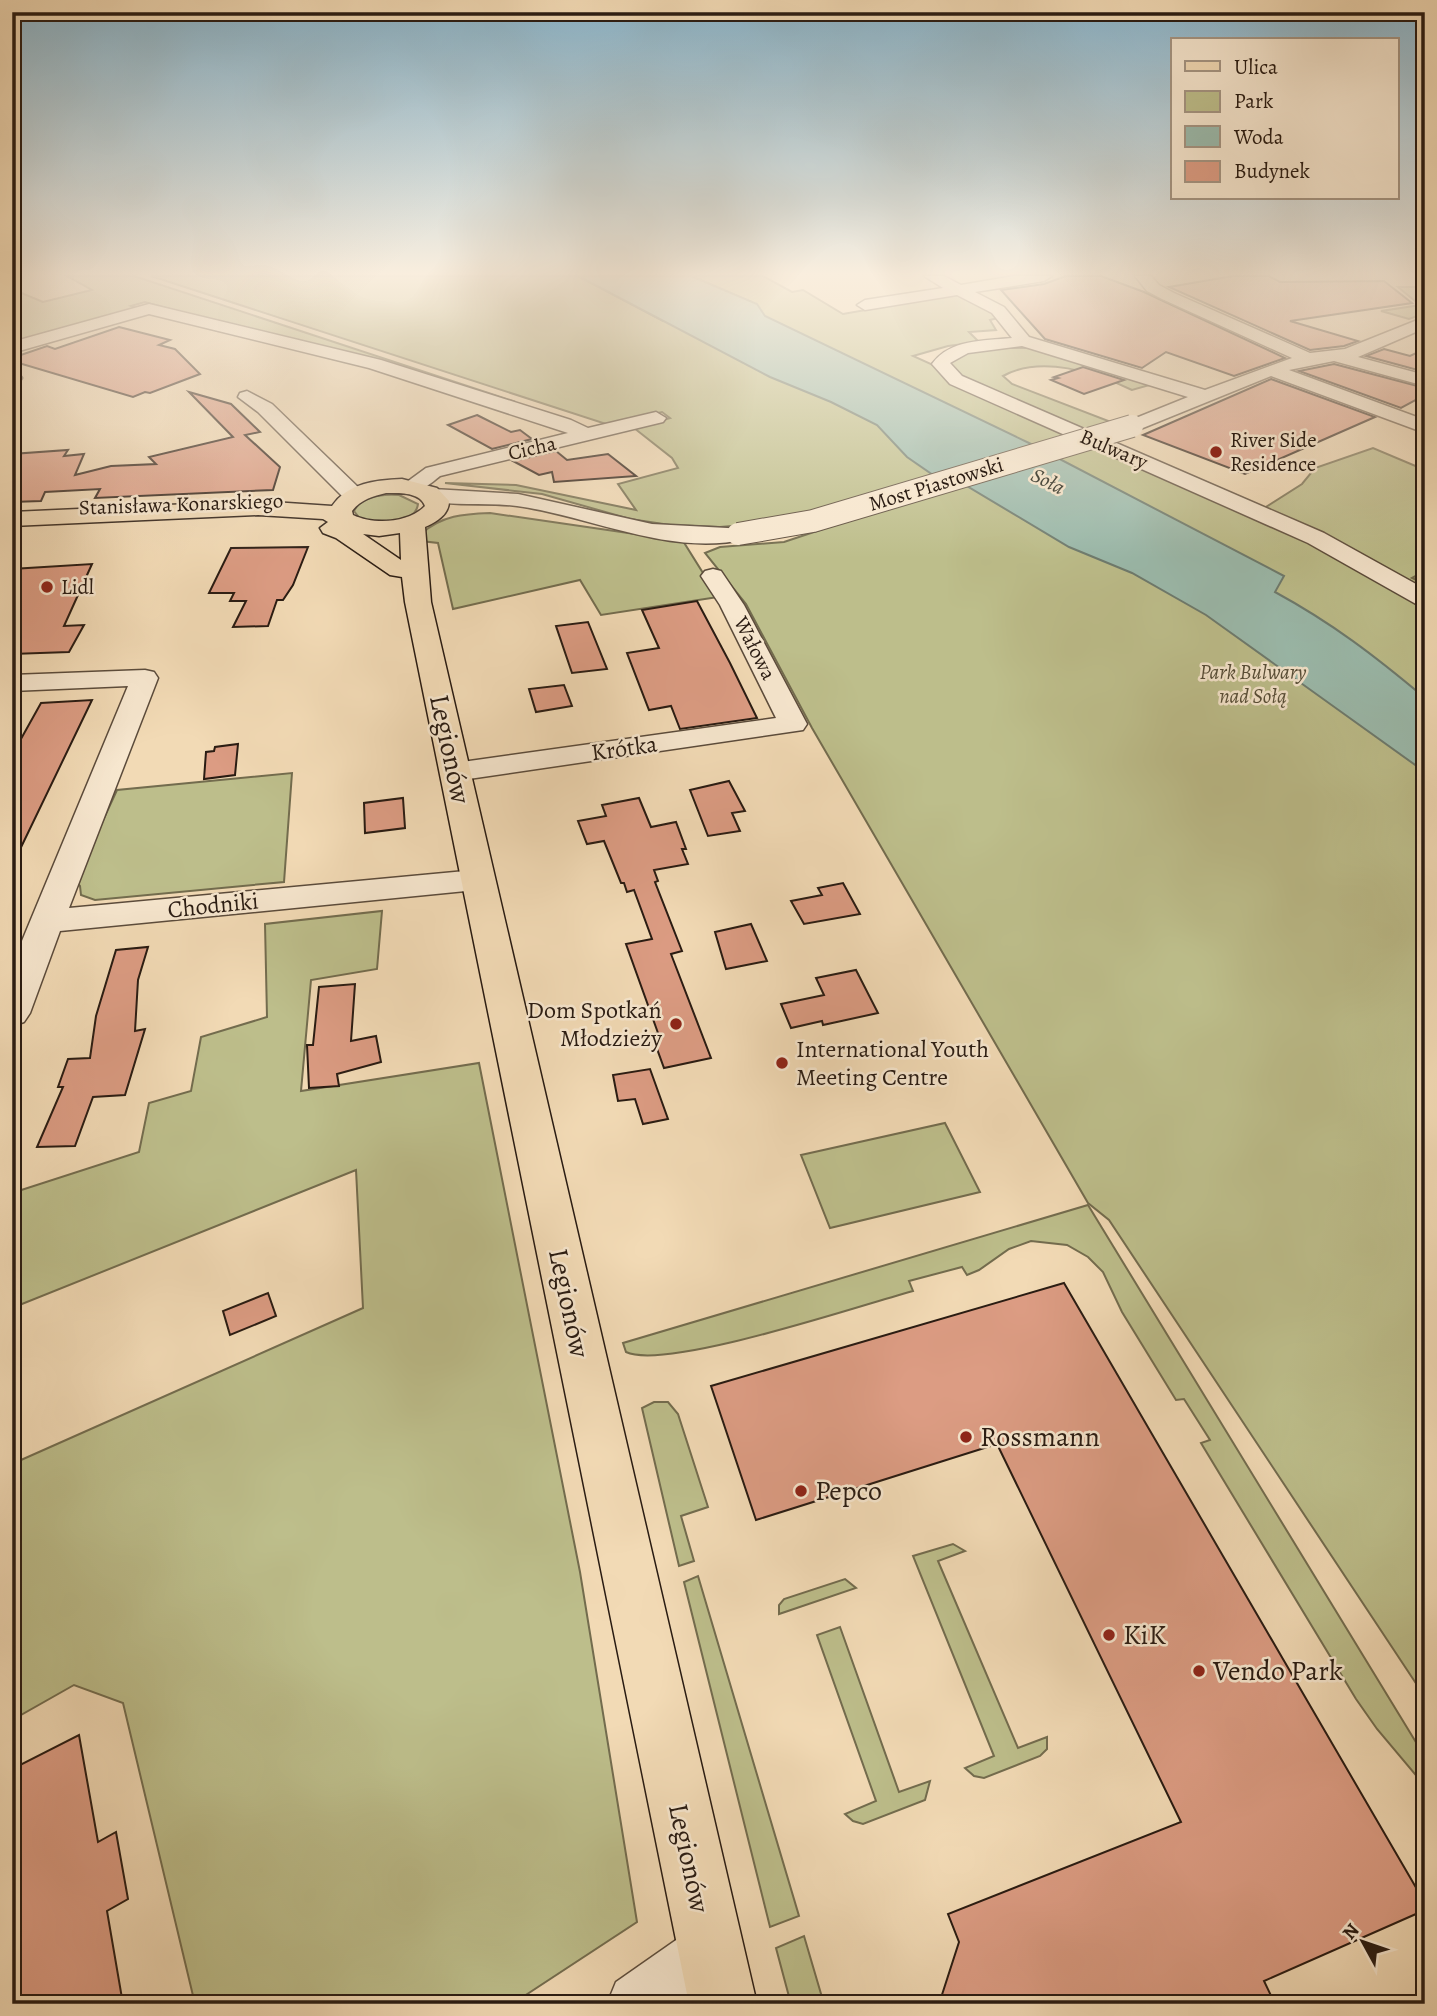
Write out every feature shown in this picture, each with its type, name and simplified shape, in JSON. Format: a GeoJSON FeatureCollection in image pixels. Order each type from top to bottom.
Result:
{"type":"FeatureCollection","features":[{"type":"Feature","properties":{"kind":"main road"},"geometry":{"type":"LineString","coordinates":[[381,488],[422,506],[392,528],[368,528],[356,526],[349,503],[381,488]]}},
{"type":"Feature","properties":{"kind":"main road","name":"Stanisława Konarskiego"},"geometry":{"type":"LineString","coordinates":[[12,512],[229,500],[349,503]]}},
{"type":"Feature","properties":{"kind":"main road","name":"Stanisława Konarskiego"},"geometry":{"type":"LineString","coordinates":[[12,519],[231,509],[310,510],[349,503]]}},
{"type":"Feature","properties":{"kind":"main road","name":"Legionów"},"geometry":{"type":"LineString","coordinates":[[409,586],[412,544],[422,506]]}},
{"type":"Feature","properties":{"kind":"main road"},"geometry":{"type":"LineString","coordinates":[[231,509],[298,519],[345,533],[409,586]]}},
{"type":"Feature","properties":{"kind":"main road","name":"Legionów"},"geometry":{"type":"LineString","coordinates":[[368,528],[380,535],[409,586],[455,772],[717,1978]]}},
{"type":"Feature","properties":{"kind":"street"},"geometry":{"type":"LineString","coordinates":[[394,370],[564,424],[586,435]]}},
{"type":"Feature","properties":{"kind":"street","name":"Bulwary"},"geometry":{"type":"LineString","coordinates":[[947,370],[956,380],[1282,522],[1425,599]]}},
{"type":"Feature","properties":{"kind":"street"},"geometry":{"type":"LineString","coordinates":[[1124,370],[1206,397]]}},
{"type":"Feature","properties":{"kind":"street"},"geometry":{"type":"LineString","coordinates":[[1270,370],[1425,426]]}},
{"type":"Feature","properties":{"kind":"street","name":"Most Piastowski"},"geometry":{"type":"LineString","coordinates":[[422,506],[498,510],[682,535],[738,534],[813,521],[1133,426],[1270,370]]}},
{"type":"Feature","properties":{"kind":"street"},"geometry":{"type":"LineString","coordinates":[[1386,370],[1425,381]]}},
{"type":"Feature","properties":{"kind":"street"},"geometry":{"type":"LineString","coordinates":[[247,397],[265,408],[352,493],[349,503]]}},
{"type":"Feature","properties":{"kind":"street","name":"Cicha"},"geometry":{"type":"LineString","coordinates":[[422,506],[433,472],[656,418]]}},
{"type":"Feature","properties":{"kind":"street","name":"Wałowa"},"geometry":{"type":"LineString","coordinates":[[713,576],[732,605],[793,724]]}},
{"type":"Feature","properties":{"kind":"street"},"geometry":{"type":"LineString","coordinates":[[12,683],[145,678],[36,946],[12,1013]]}},
{"type":"Feature","properties":{"kind":"street","name":"Krótka"},"geometry":{"type":"LineString","coordinates":[[455,772],[793,724]]}},
{"type":"Feature","properties":{"kind":"street","name":"Chodniki"},"geometry":{"type":"LineString","coordinates":[[48,921],[477,880]]}},
{"type":"Feature","properties":{"kind":"street"},"geometry":{"type":"LineString","coordinates":[[638,2004],[717,1978]]}},
{"type":"Feature","properties":{"kind":"green space"},"geometry":{"type":"Polygon","coordinates":[[[390,370],[419,370],[513,401],[509,403],[390,370]]]}},
{"type":"Feature","properties":{"kind":"green space","name":"Park Bulwary nad Sołą"},"geometry":{"type":"Polygon","coordinates":[[[440,370],[944,370],[1258,512],[1302,484],[1315,468],[1373,448],[1425,470],[1425,571],[1412,578],[1425,584],[1425,1697],[1109,1220],[1088,1203],[812,728],[746,604],[705,553],[720,547],[784,542],[823,529],[768,523],[720,527],[670,525],[630,519],[542,494],[445,483],[516,485],[636,510],[618,484],[678,468],[672,458],[634,428],[670,418],[662,412],[606,424],[440,370]]]}},
{"type":"Feature","properties":{"kind":"green space"},"geometry":{"type":"Polygon","coordinates":[[[953,370],[1018,370],[1003,376],[1012,384],[1111,422],[1083,433],[960,378],[953,370]]]}},
{"type":"Feature","properties":{"kind":"green space"},"geometry":{"type":"Polygon","coordinates":[[[1077,370],[1106,370],[1153,384],[1132,390],[1077,370]]]}},
{"type":"Feature","properties":{"kind":"green space"},"geometry":{"type":"Polygon","coordinates":[[[380,495],[399,495],[418,504],[410,516],[403,519],[361,520],[354,511],[368,499],[380,495]]]}},
{"type":"Feature","properties":{"kind":"green space"},"geometry":{"type":"Polygon","coordinates":[[[490,513],[683,541],[718,597],[601,615],[580,580],[453,609],[438,543],[421,541],[421,534],[445,519],[490,513]]]}},
{"type":"Feature","properties":{"kind":"green space"},"geometry":{"type":"Polygon","coordinates":[[[292,773],[284,882],[95,900],[81,895],[80,886],[75,881],[117,790],[292,773]]]}},
{"type":"Feature","properties":{"kind":"green space"},"geometry":{"type":"Polygon","coordinates":[[[382,911],[377,969],[311,980],[301,1091],[479,1063],[580,1572],[637,1922],[512,2004],[195,2004],[123,1703],[74,1685],[12,1720],[12,1464],[363,1308],[356,1170],[12,1308],[12,1193],[139,1152],[149,1103],[191,1091],[201,1037],[267,1017],[265,924],[382,911]]]}},
{"type":"Feature","properties":{"kind":"green space"},"geometry":{"type":"Polygon","coordinates":[[[945,1123],[980,1192],[830,1228],[801,1155],[945,1123]]]}},
{"type":"Feature","properties":{"kind":"green space"},"geometry":{"type":"Polygon","coordinates":[[[1088,1205],[1425,1757],[1425,1786],[1377,1729],[1356,1699],[1201,1443],[1210,1440],[1184,1399],[1176,1400],[1122,1312],[1103,1272],[1088,1257],[1067,1245],[1031,1241],[1009,1249],[967,1275],[962,1267],[909,1281],[913,1291],[721,1345],[648,1355],[626,1352],[623,1343],[1088,1205]]]}},
{"type":"Feature","properties":{"kind":"green space"},"geometry":{"type":"Polygon","coordinates":[[[654,1402],[668,1402],[678,1414],[708,1507],[681,1516],[694,1561],[679,1566],[642,1408],[654,1402]]]}},
{"type":"Feature","properties":{"kind":"green space"},"geometry":{"type":"Polygon","coordinates":[[[953,1544],[965,1551],[938,1561],[1018,1748],[1047,1737],[1047,1749],[1040,1756],[984,1778],[974,1776],[965,1768],[994,1756],[913,1556],[953,1544]]]}},
{"type":"Feature","properties":{"kind":"green space"},"geometry":{"type":"Polygon","coordinates":[[[698,1576],[799,1916],[770,1927],[684,1582],[698,1576]]]}},
{"type":"Feature","properties":{"kind":"green space"},"geometry":{"type":"Polygon","coordinates":[[[845,1579],[856,1588],[779,1614],[779,1605],[784,1599],[845,1579]]]}},
{"type":"Feature","properties":{"kind":"green space"},"geometry":{"type":"Polygon","coordinates":[[[840,1627],[899,1792],[930,1781],[925,1800],[863,1824],[853,1821],[845,1814],[876,1801],[817,1635],[840,1627]]]}},
{"type":"Feature","properties":{"kind":"green space"},"geometry":{"type":"Polygon","coordinates":[[[804,1936],[824,2004],[791,2004],[776,1948],[804,1936]]]}},
{"type":"Feature","properties":{"kind":"water","name":"Soła"},"geometry":{"type":"Polygon","coordinates":[[[757,370],[877,370],[1029,443],[1284,576],[1275,592],[1353,641],[1425,698],[1425,772],[1206,615],[1132,573],[1069,547],[965,485],[936,477],[907,457],[877,425],[831,402],[757,370]]]}},
{"type":"Feature","properties":{"kind":"building"},"geometry":{"type":"Polygon","coordinates":[[[43,370],[196,370],[200,374],[133,397],[43,370]]]}},
{"type":"Feature","properties":{"kind":"building"},"geometry":{"type":"Polygon","coordinates":[[[1074,370],[1093,370],[1124,380],[1084,394],[1051,380],[1058,378],[1054,377],[1074,370]]]}},
{"type":"Feature","properties":{"kind":"building"},"geometry":{"type":"Polygon","coordinates":[[[1217,370],[1251,370],[1234,376],[1217,370]]]}},
{"type":"Feature","properties":{"kind":"building"},"geometry":{"type":"Polygon","coordinates":[[[1357,370],[1425,388],[1425,395],[1401,408],[1299,371],[1357,370]]]}},
{"type":"Feature","properties":{"kind":"building"},"geometry":{"type":"Polygon","coordinates":[[[1271,379],[1375,417],[1245,474],[1143,435],[1271,379]]]}},
{"type":"Feature","properties":{"kind":"building"},"geometry":{"type":"Polygon","coordinates":[[[189,392],[231,404],[260,432],[245,435],[280,467],[273,490],[95,498],[100,489],[45,492],[41,501],[12,502],[12,454],[68,450],[64,456],[84,454],[75,475],[111,466],[156,464],[149,457],[233,437],[189,392]]]}},
{"type":"Feature","properties":{"kind":"building"},"geometry":{"type":"Polygon","coordinates":[[[477,415],[511,432],[520,430],[532,439],[492,449],[448,425],[477,415]]]}},
{"type":"Feature","properties":{"kind":"building"},"geometry":{"type":"Polygon","coordinates":[[[556,451],[567,460],[608,454],[636,476],[554,482],[552,472],[539,475],[513,461],[556,451]]]}},
{"type":"Feature","properties":{"kind":"building"},"geometry":{"type":"Polygon","coordinates":[[[308,547],[293,585],[283,600],[277,600],[268,626],[233,627],[246,601],[230,601],[234,593],[209,593],[231,548],[308,547]]]}},
{"type":"Feature","properties":{"kind":"building"},"geometry":{"type":"Polygon","coordinates":[[[92,564],[64,626],[84,625],[69,652],[12,654],[12,569],[92,564]]]}},
{"type":"Feature","properties":{"kind":"building"},"geometry":{"type":"Polygon","coordinates":[[[697,601],[757,718],[680,729],[671,706],[649,710],[627,653],[659,648],[642,610],[697,601]]]}},
{"type":"Feature","properties":{"kind":"building"},"geometry":{"type":"Polygon","coordinates":[[[588,622],[607,669],[572,673],[556,626],[588,622]]]}},
{"type":"Feature","properties":{"kind":"building"},"geometry":{"type":"Polygon","coordinates":[[[564,685],[572,706],[536,712],[529,689],[564,685]]]}},
{"type":"Feature","properties":{"kind":"building"},"geometry":{"type":"Polygon","coordinates":[[[92,700],[12,866],[12,755],[41,703],[92,700]]]}},
{"type":"Feature","properties":{"kind":"building"},"geometry":{"type":"Polygon","coordinates":[[[238,744],[235,775],[204,779],[206,752],[214,751],[215,747],[238,744]]]}},
{"type":"Feature","properties":{"kind":"building"},"geometry":{"type":"Polygon","coordinates":[[[729,781],[745,811],[732,813],[740,831],[708,836],[690,790],[729,781]]]}},
{"type":"Feature","properties":{"kind":"building"},"geometry":{"type":"Polygon","coordinates":[[[403,798],[405,828],[365,833],[364,803],[403,798]]]}},
{"type":"Feature","properties":{"kind":"building"},"geometry":{"type":"Polygon","coordinates":[[[639,798],[651,827],[676,822],[686,849],[682,849],[688,864],[654,870],[658,881],[655,882],[682,951],[671,954],[711,1058],[664,1068],[652,1035],[658,1033],[626,944],[652,939],[634,890],[627,892],[624,883],[621,883],[604,841],[587,844],[578,821],[606,816],[602,805],[639,798]]]}},
{"type":"Feature","properties":{"kind":"building"},"geometry":{"type":"Polygon","coordinates":[[[843,883],[860,914],[804,924],[791,901],[822,895],[818,888],[843,883]]]}},
{"type":"Feature","properties":{"kind":"building"},"geometry":{"type":"Polygon","coordinates":[[[751,924],[767,961],[726,969],[715,932],[751,924]]]}},
{"type":"Feature","properties":{"kind":"building"},"geometry":{"type":"Polygon","coordinates":[[[148,947],[138,980],[135,1031],[145,1029],[125,1095],[93,1097],[75,1146],[37,1147],[63,1087],[58,1087],[68,1059],[90,1058],[96,1016],[116,950],[148,947]]]}},
{"type":"Feature","properties":{"kind":"building"},"geometry":{"type":"Polygon","coordinates":[[[856,970],[878,1013],[823,1025],[822,1021],[791,1028],[781,1004],[824,995],[816,978],[856,970]]]}},
{"type":"Feature","properties":{"kind":"building"},"geometry":{"type":"Polygon","coordinates":[[[355,984],[351,1041],[376,1036],[381,1062],[337,1074],[339,1086],[309,1088],[307,1045],[313,1045],[319,987],[355,984]]]}},
{"type":"Feature","properties":{"kind":"building"},"geometry":{"type":"Polygon","coordinates":[[[650,1069],[668,1119],[643,1124],[635,1099],[618,1101],[613,1075],[650,1069]]]}},
{"type":"Feature","properties":{"kind":"building","name":"Vendo Park"},"geometry":{"type":"Polygon","coordinates":[[[1064,1283],[1425,1903],[1425,1910],[1264,1981],[1275,2004],[939,2004],[959,1942],[948,1914],[1181,1822],[997,1444],[756,1520],[711,1386],[1064,1283]]]}},
{"type":"Feature","properties":{"kind":"building"},"geometry":{"type":"Polygon","coordinates":[[[268,1293],[276,1316],[230,1335],[223,1311],[268,1293]]]}},
{"type":"Feature","properties":{"kind":"building"},"geometry":{"type":"Polygon","coordinates":[[[79,1735],[98,1842],[116,1832],[128,1899],[107,1911],[123,2004],[12,2004],[12,1948],[20,1944],[12,1888],[12,1769],[79,1735]]]}},
{"type":"Feature","properties":{"kind":"place","name":"River Side Residence"},"geometry":{"type":"Point","coordinates":[1216,452]}},
{"type":"Feature","properties":{"kind":"place","name":"Lidl"},"geometry":{"type":"Point","coordinates":[47,587]}},
{"type":"Feature","properties":{"kind":"place","name":"Dom Spotkań Młodzieży"},"geometry":{"type":"Point","coordinates":[676,1024]}},
{"type":"Feature","properties":{"kind":"place","name":"International Youth Meeting Centre"},"geometry":{"type":"Point","coordinates":[782,1063]}},
{"type":"Feature","properties":{"kind":"place","name":"Rossmann"},"geometry":{"type":"Point","coordinates":[966,1437]}},
{"type":"Feature","properties":{"kind":"place","name":"Pepco"},"geometry":{"type":"Point","coordinates":[801,1491]}},
{"type":"Feature","properties":{"kind":"place","name":"KiK"},"geometry":{"type":"Point","coordinates":[1109,1635]}},
{"type":"Feature","properties":{"kind":"place","name":"Vendo Park"},"geometry":{"type":"Point","coordinates":[1199,1671]}}]}
